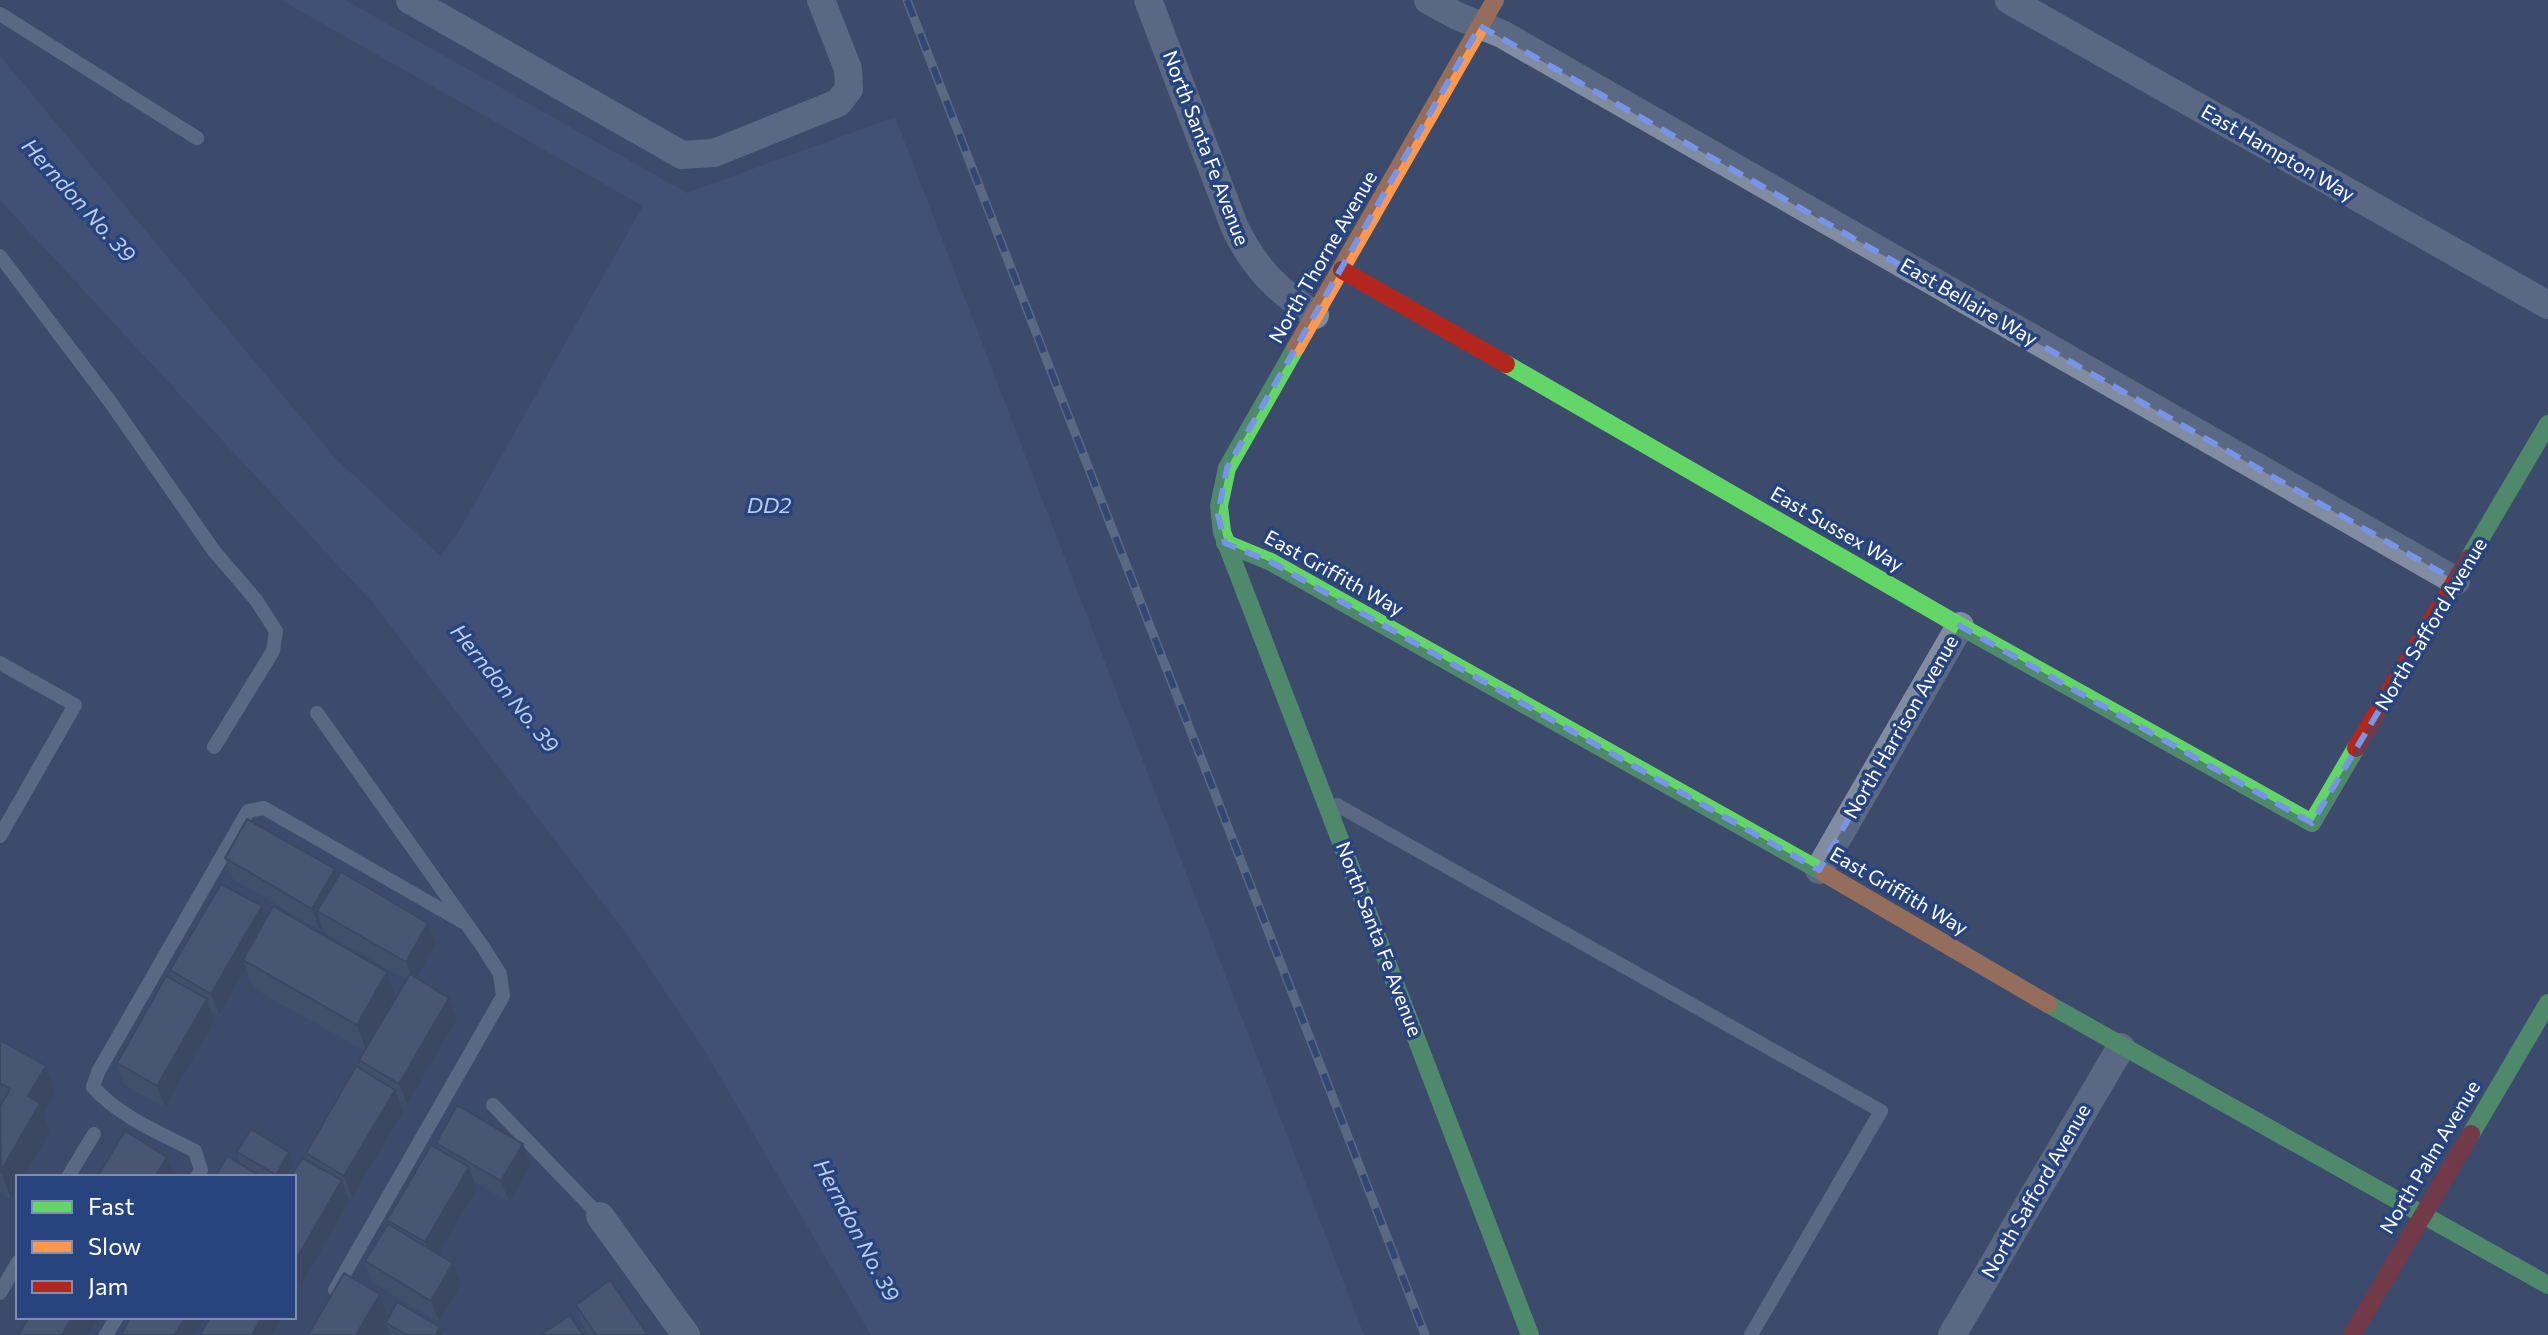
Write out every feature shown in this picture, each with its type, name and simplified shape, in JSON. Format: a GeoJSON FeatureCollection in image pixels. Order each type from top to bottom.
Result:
{"type":"FeatureCollection","features":[{"type":"Feature","properties":{"kind":"street"},"geometry":{"type":"LineString","coordinates":[[410,0],[682,155],[714,153],[838,103],[849,89],[848,69],[821,0]]}},
{"type":"Feature","properties":{"kind":"street","name":"North Santa Fe Avenue"},"geometry":{"type":"LineString","coordinates":[[1148,0],[1247,252],[1277,289],[1315,315]]}},
{"type":"Feature","properties":{"kind":"street","name":"East Bellaire Way"},"geometry":{"type":"LineString","coordinates":[[1428,0],[1515,42],[2456,581]]}},
{"type":"Feature","properties":{"kind":"street","name":"North Thorne Avenue"},"geometry":{"type":"LineString","coordinates":[[1225,543],[1218,515],[1219,494],[1227,468],[1495,0]]}},
{"type":"Feature","properties":{"kind":"street","name":"East Hampton Way"},"geometry":{"type":"LineString","coordinates":[[2009,0],[2548,305]]}},
{"type":"Feature","properties":{"kind":"street","name":"East Sussex Way"},"geometry":{"type":"LineString","coordinates":[[1342,270],[1960,626],[2312,823]]}},
{"type":"Feature","properties":{"kind":"street","name":"North Safford Avenue"},"geometry":{"type":"LineString","coordinates":[[2312,823],[2456,581],[2541,454],[2548,424]]}},
{"type":"Feature","properties":{"kind":"street","name":"North Santa Fe Avenue"},"geometry":{"type":"LineString","coordinates":[[1225,543],[1530,1335]]}},
{"type":"Feature","properties":{"kind":"street","name":"East Griffith Way"},"geometry":{"type":"LineString","coordinates":[[1225,543],[1271,562],[1819,870],[2121,1047],[2548,1285]]}},
{"type":"Feature","properties":{"kind":"street","name":"North Harrison Avenue"},"geometry":{"type":"LineString","coordinates":[[1819,870],[1960,626]]}},
{"type":"Feature","properties":{"kind":"street","name":"North Palm Avenue"},"geometry":{"type":"LineString","coordinates":[[2352,1335],[2548,1003]]}},
{"type":"Feature","properties":{"kind":"street","name":"North Safford Avenue"},"geometry":{"type":"LineString","coordinates":[[1952,1335],[2121,1047]]}},
{"type":"Feature","properties":{"kind":"street"},"geometry":{"type":"LineString","coordinates":[[600,1216],[686,1335]]}},
{"type":"Feature","properties":{"kind":"lane"},"geometry":{"type":"LineString","coordinates":[[0,14],[197,138]]}},
{"type":"Feature","properties":{"kind":"lane"},"geometry":{"type":"LineString","coordinates":[[0,256],[111,403],[214,551],[256,600],[276,631],[273,651],[214,747]]}},
{"type":"Feature","properties":{"kind":"lane"},"geometry":{"type":"LineString","coordinates":[[0,663],[75,705],[0,836]]}},
{"type":"Feature","properties":{"kind":"lane"},"geometry":{"type":"LineString","coordinates":[[317,713],[468,925],[500,974],[503,996],[324,1308]]}},
{"type":"Feature","properties":{"kind":"lane"},"geometry":{"type":"LineString","coordinates":[[1326,799],[1881,1111],[1751,1335]]}},
{"type":"Feature","properties":{"kind":"lane"},"geometry":{"type":"LineString","coordinates":[[198,1175],[201,1170],[195,1151],[132,1118],[104,1100],[93,1087],[98,1072],[248,811],[264,808],[468,925]]}},
{"type":"Feature","properties":{"kind":"lane"},"geometry":{"type":"LineString","coordinates":[[493,1105],[600,1216]]}},
{"type":"Feature","properties":{"kind":"lane"},"geometry":{"type":"LineString","coordinates":[[69,1175],[94,1134]]}},
{"type":"Feature","properties":{"kind":"lane"},"geometry":{"type":"LineString","coordinates":[[0,1293],[16,1265]]}},
{"type":"Feature","properties":{"kind":"highlighted area"},"geometry":{"type":"Polygon","coordinates":[[[1480,26],[2456,581],[2312,823],[1960,626],[1819,870],[1271,562],[1225,543],[1218,515],[1227,468],[1480,26]]]}},
{"type":"Feature","properties":{"kind":"water","name":"DD2"},"geometry":{"type":"Polygon","coordinates":[[[281,0],[345,0],[687,193],[895,117],[1364,1335],[871,1335],[707,1054],[626,933],[373,603],[0,200],[0,56],[335,458],[440,556],[458,533],[643,206],[281,0]]]}},
{"type":"Feature","properties":{"kind":"building"},"geometry":{"type":"Polygon","coordinates":[[[247,819],[335,869],[312,909],[225,858],[247,819]]]}},
{"type":"Feature","properties":{"kind":"building"},"geometry":{"type":"Polygon","coordinates":[[[341,872],[428,923],[406,962],[317,911],[341,872]]]}},
{"type":"Feature","properties":{"kind":"building"},"geometry":{"type":"Polygon","coordinates":[[[221,884],[262,906],[211,994],[170,970],[221,884]]]}},
{"type":"Feature","properties":{"kind":"building"},"geometry":{"type":"Polygon","coordinates":[[[273,906],[387,972],[357,1025],[243,960],[273,906]]]}},
{"type":"Feature","properties":{"kind":"building"},"geometry":{"type":"Polygon","coordinates":[[[410,974],[449,998],[399,1084],[359,1060],[410,974]]]}},
{"type":"Feature","properties":{"kind":"building"},"geometry":{"type":"Polygon","coordinates":[[[166,976],[207,999],[157,1086],[117,1063],[166,976]]]}},
{"type":"Feature","properties":{"kind":"building"},"geometry":{"type":"Polygon","coordinates":[[[0,1040],[46,1066],[28,1096],[40,1103],[1,1171],[0,1106],[10,1089],[0,1083],[0,1040]]]}},
{"type":"Feature","properties":{"kind":"building"},"geometry":{"type":"Polygon","coordinates":[[[356,1066],[395,1090],[344,1176],[306,1153],[356,1066]]]}},
{"type":"Feature","properties":{"kind":"building"},"geometry":{"type":"Polygon","coordinates":[[[457,1105],[523,1144],[501,1181],[436,1143],[457,1105]]]}},
{"type":"Feature","properties":{"kind":"building"},"geometry":{"type":"Polygon","coordinates":[[[251,1129],[289,1152],[276,1175],[237,1152],[251,1129]]]}},
{"type":"Feature","properties":{"kind":"building"},"geometry":{"type":"Polygon","coordinates":[[[125,1131],[167,1157],[156,1175],[98,1175],[125,1131]]]}},
{"type":"Feature","properties":{"kind":"building"},"geometry":{"type":"Polygon","coordinates":[[[431,1145],[469,1167],[425,1242],[387,1220],[431,1145]]]}},
{"type":"Feature","properties":{"kind":"building"},"geometry":{"type":"Polygon","coordinates":[[[227,1156],[259,1175],[216,1175],[227,1156]]]}},
{"type":"Feature","properties":{"kind":"building"},"geometry":{"type":"Polygon","coordinates":[[[302,1158],[342,1180],[296,1260],[296,1175],[292,1175],[302,1158]]]}},
{"type":"Feature","properties":{"kind":"building"},"geometry":{"type":"Polygon","coordinates":[[[388,1224],[453,1263],[431,1301],[365,1261],[388,1224]]]}},
{"type":"Feature","properties":{"kind":"building"},"geometry":{"type":"Polygon","coordinates":[[[344,1273],[380,1294],[356,1335],[308,1335],[344,1273]]]}},
{"type":"Feature","properties":{"kind":"building"},"geometry":{"type":"Polygon","coordinates":[[[610,1280],[648,1335],[596,1335],[576,1305],[610,1280]]]}},
{"type":"Feature","properties":{"kind":"building"},"geometry":{"type":"Polygon","coordinates":[[[397,1302],[440,1327],[436,1335],[407,1335],[386,1323],[397,1302]]]}},
{"type":"Feature","properties":{"kind":"building"},"geometry":{"type":"Polygon","coordinates":[[[570,1315],[583,1335],[541,1335],[570,1315]]]}},
{"type":"Feature","properties":{"kind":"building"},"geometry":{"type":"Polygon","coordinates":[[[28,1319],[71,1319],[62,1335],[18,1335],[28,1319]]]}},
{"type":"Feature","properties":{"kind":"building"},"geometry":{"type":"Polygon","coordinates":[[[130,1319],[184,1319],[175,1335],[121,1334],[130,1319]]]}},
{"type":"Feature","properties":{"kind":"building"},"geometry":{"type":"Polygon","coordinates":[[[209,1319],[261,1319],[252,1335],[200,1335],[209,1319]]]}},
{"type":"Feature","properties":{"kind":"railway"},"geometry":{"type":"LineString","coordinates":[[907,0],[1425,1335]]}},
{"type":"Feature","properties":{"kind":"traffic: fast"},"geometry":{"type":"LineString","coordinates":[[1296,347],[1227,468],[1219,506],[1222,532],[1530,1335]]}},
{"type":"Feature","properties":{"kind":"traffic: fast"},"geometry":{"type":"LineString","coordinates":[[1506,364],[1960,626],[2312,823],[2356,748]]}},
{"type":"Feature","properties":{"kind":"traffic: fast"},"geometry":{"type":"LineString","coordinates":[[2469,558],[2548,424]]}},
{"type":"Feature","properties":{"kind":"traffic: fast"},"geometry":{"type":"LineString","coordinates":[[1225,543],[1271,562],[1824,873]]}},
{"type":"Feature","properties":{"kind":"traffic: fast"},"geometry":{"type":"LineString","coordinates":[[2471,1134],[2548,1003]]}},
{"type":"Feature","properties":{"kind":"traffic: fast"},"geometry":{"type":"LineString","coordinates":[[2048,1004],[2548,1285]]}},
{"type":"Feature","properties":{"kind":"traffic: slow"},"geometry":{"type":"LineString","coordinates":[[1296,347],[1495,0]]}},
{"type":"Feature","properties":{"kind":"traffic: slow"},"geometry":{"type":"LineString","coordinates":[[1824,873],[2048,1004]]}},
{"type":"Feature","properties":{"kind":"traffic: jam"},"geometry":{"type":"LineString","coordinates":[[1342,270],[1506,364]]}},
{"type":"Feature","properties":{"kind":"traffic: jam"},"geometry":{"type":"LineString","coordinates":[[2356,748],[2469,558]]}},
{"type":"Feature","properties":{"kind":"traffic: jam"},"geometry":{"type":"LineString","coordinates":[[2352,1335],[2471,1134]]}},
{"type":"Feature","properties":{"kind":"water label","name":"Herndon No. 39"},"geometry":{"type":"Point","coordinates":[79,200]}},
{"type":"Feature","properties":{"kind":"water label","name":"Herndon No. 39"},"geometry":{"type":"Point","coordinates":[505,688]}},
{"type":"Feature","properties":{"kind":"water label","name":"Herndon No. 39"},"geometry":{"type":"Point","coordinates":[857,1230]}}]}
